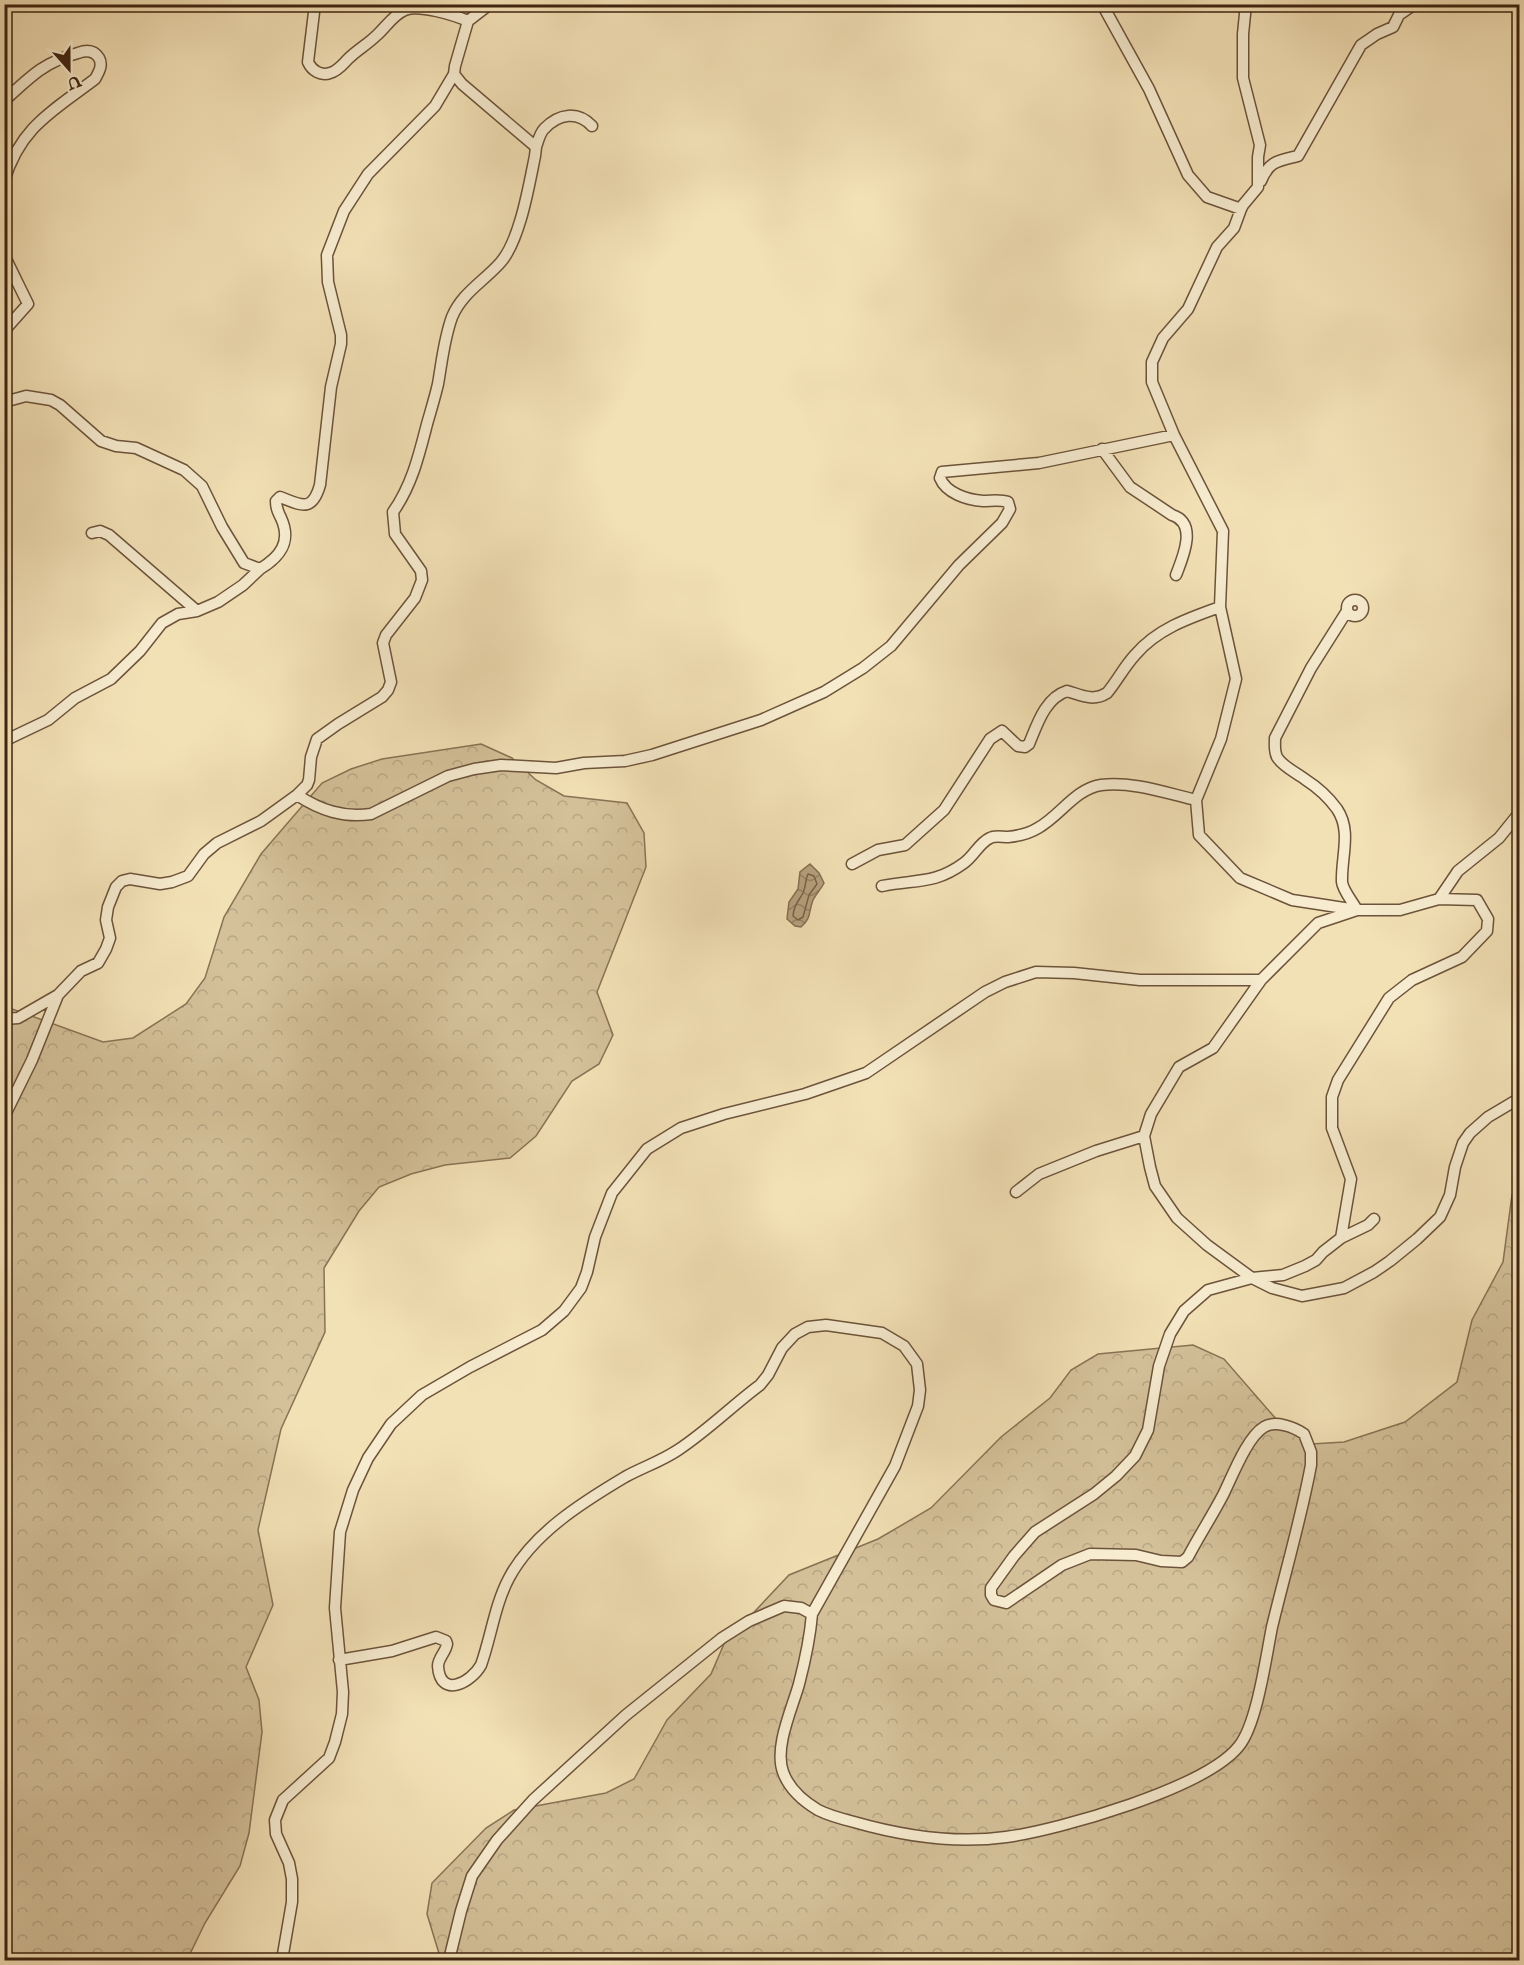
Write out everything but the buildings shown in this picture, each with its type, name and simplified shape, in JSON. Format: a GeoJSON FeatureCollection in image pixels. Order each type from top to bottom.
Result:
{"type":"FeatureCollection","features":[{"type":"Feature","properties":{"kind":"street"},"geometry":{"type":"LineString","coordinates":[[315,4],[308,62],[310,67],[319,73],[333,73],[405,10],[416,8],[468,21]]}},
{"type":"Feature","properties":{"kind":"street"},"geometry":{"type":"LineString","coordinates":[[4,741],[38,726],[75,698],[111,679],[140,651],[162,623],[178,614],[197,610],[230,595],[279,556],[286,537],[276,501],[280,497],[300,506],[308,505],[318,494],[320,485],[331,387],[341,345],[341,335],[327,273],[327,255],[339,223],[358,187],[368,174],[435,106],[454,74],[468,21],[490,4]]}},
{"type":"Feature","properties":{"kind":"street"},"geometry":{"type":"LineString","coordinates":[[1102,4],[1149,89],[1168,136],[1188,175],[1207,197],[1241,209]]}},
{"type":"Feature","properties":{"kind":"street"},"geometry":{"type":"LineString","coordinates":[[1246,4],[1242,34],[1243,78],[1260,145],[1258,187]]}},
{"type":"Feature","properties":{"kind":"street"},"geometry":{"type":"LineString","coordinates":[[1341,1238],[1350,1179],[1332,1128],[1332,1097],[1338,1080],[1389,998],[1412,980],[1462,957],[1487,931],[1488,919],[1478,900],[1439,899],[1400,910],[1357,910],[1292,900],[1240,878],[1199,835],[1196,800],[1221,739],[1236,679],[1220,607],[1223,531],[1174,435],[1152,382],[1152,362],[1163,338],[1188,309],[1217,247],[1234,228],[1243,205],[1258,187],[1266,169],[1274,163],[1298,156],[1361,45],[1377,33],[1393,27],[1399,15],[1415,4]]}},
{"type":"Feature","properties":{"kind":"street"},"geometry":{"type":"LineString","coordinates":[[4,100],[56,59],[84,51],[92,51],[98,55],[101,62],[100,71],[95,79],[39,120],[23,140],[4,181]]}},
{"type":"Feature","properties":{"kind":"street"},"geometry":{"type":"LineString","coordinates":[[454,74],[462,84],[536,147]]}},
{"type":"Feature","properties":{"kind":"street"},"geometry":{"type":"LineString","coordinates":[[4,1019],[18,1018],[58,995],[81,971],[98,963],[110,938],[106,920],[108,907],[116,887],[122,881],[130,879],[160,884],[188,876],[204,854],[217,843],[261,821],[297,795],[309,780],[311,757],[317,740],[382,697],[388,690],[391,682],[383,643],[386,635],[415,598],[422,580],[421,571],[395,534],[393,512],[416,467],[453,317],[466,294],[501,262],[507,252],[522,215],[536,147],[543,130],[553,121],[576,115],[584,118],[592,126]]}},
{"type":"Feature","properties":{"kind":"street"},"geometry":{"type":"LineString","coordinates":[[4,255],[28,304],[4,331]]}},
{"type":"Feature","properties":{"kind":"street"},"geometry":{"type":"LineString","coordinates":[[4,402],[26,396],[51,400],[60,405],[101,441],[111,445],[136,448],[184,470],[202,486],[222,527],[244,563],[260,569]]}},
{"type":"Feature","properties":{"kind":"street"},"geometry":{"type":"LineString","coordinates":[[297,795],[312,805],[340,815],[371,814],[448,776],[474,769],[501,765],[556,768],[584,763],[625,761],[652,755],[761,720],[824,692],[863,668],[891,646],[959,565],[1002,523],[1010,509],[1008,502],[973,499],[961,495],[944,486],[940,478],[942,472],[1039,463],[1174,435]]}},
{"type":"Feature","properties":{"kind":"street"},"geometry":{"type":"LineString","coordinates":[[1102,449],[1130,487],[1179,518],[1184,525],[1188,541],[1176,575]]}},
{"type":"Feature","properties":{"kind":"street"},"geometry":{"type":"LineString","coordinates":[[92,533],[100,531],[109,535],[197,610]]}},
{"type":"Feature","properties":{"kind":"street"},"geometry":{"type":"LineString","coordinates":[[852,864],[878,850],[905,845],[944,810],[990,739],[996,734],[1002,731],[1018,746],[1025,747],[1029,744],[1044,710],[1057,696],[1067,691],[1091,698],[1101,697],[1107,693],[1135,654],[1144,646],[1177,623],[1220,607]]}},
{"type":"Feature","properties":{"kind":"street"},"geometry":{"type":"LineString","coordinates":[[1347,611],[1311,668],[1275,738],[1274,747],[1283,764],[1310,782],[1339,812],[1343,821],[1345,838],[1342,884],[1357,910]]}},
{"type":"Feature","properties":{"kind":"street"},"geometry":{"type":"LineString","coordinates":[[882,886],[937,879],[968,861],[993,836],[1017,836],[1035,830],[1047,823],[1070,801],[1099,785],[1136,787],[1196,800]]}},
{"type":"Feature","properties":{"kind":"street"},"geometry":{"type":"LineString","coordinates":[[1439,899],[1458,871],[1499,838],[1520,812]]}},
{"type":"Feature","properties":{"kind":"street"},"geometry":{"type":"LineString","coordinates":[[1357,910],[1318,923],[1261,980],[1213,1048],[1179,1067],[1151,1114],[1144,1136],[1155,1186],[1177,1218],[1207,1245],[1252,1278],[1272,1288],[1302,1296],[1328,1293],[1344,1288],[1374,1272],[1417,1239],[1440,1217],[1450,1195],[1458,1153],[1470,1133],[1496,1111],[1520,1098]]}},
{"type":"Feature","properties":{"kind":"street"},"geometry":{"type":"LineString","coordinates":[[282,1960],[292,1902],[292,1879],[290,1863],[276,1834],[275,1820],[283,1800],[329,1758],[342,1714],[343,1692],[335,1608],[340,1532],[353,1490],[368,1458],[391,1424],[422,1395],[542,1330],[564,1311],[581,1288],[595,1237],[612,1192],[647,1149],[681,1128],[724,1114],[805,1094],[866,1073],[985,992],[1005,982],[1036,972],[1074,973],[1140,980],[1261,980]]}},
{"type":"Feature","properties":{"kind":"street"},"geometry":{"type":"LineString","coordinates":[[4,1117],[32,1060],[58,995]]}},
{"type":"Feature","properties":{"kind":"street"},"geometry":{"type":"LineString","coordinates":[[1016,1192],[1039,1174],[1095,1150],[1144,1136]]}},
{"type":"Feature","properties":{"kind":"street"},"geometry":{"type":"LineString","coordinates":[[339,1660],[392,1651],[436,1637],[446,1641],[447,1644],[439,1661],[442,1678],[450,1685],[457,1685],[468,1680],[478,1672],[482,1665],[508,1578],[519,1561],[561,1521],[627,1476],[681,1449],[760,1385],[782,1348],[795,1334],[808,1327],[826,1325],[882,1333],[904,1346],[916,1364],[920,1390],[918,1406],[895,1466],[812,1614],[805,1658],[788,1717],[780,1756],[783,1771],[791,1788],[816,1809],[829,1815],[920,1837],[962,1839],[1006,1838],[1086,1818],[1177,1787],[1227,1757],[1239,1748],[1245,1737],[1259,1691],[1310,1471],[1311,1452],[1304,1434],[1290,1426],[1278,1425],[1266,1426],[1257,1433],[1238,1462],[1223,1495],[1188,1557],[1182,1562],[1136,1556],[1090,1554],[1062,1565],[1010,1601],[997,1602],[990,1592],[991,1588],[1035,1532],[1094,1494],[1135,1456],[1148,1430],[1158,1366],[1170,1334],[1184,1311],[1208,1290],[1252,1278],[1283,1275],[1305,1266],[1316,1260],[1341,1238],[1368,1225],[1374,1219]]}},
{"type":"Feature","properties":{"kind":"street"},"geometry":{"type":"LineString","coordinates":[[448,1960],[460,1911],[472,1876],[497,1840],[533,1800],[626,1715],[722,1638],[757,1617],[784,1606],[801,1608],[812,1614]]}},
{"type":"Feature","properties":{"kind":"green space"},"geometry":{"type":"Polygon","coordinates":[[[481,744],[512,758],[536,780],[564,796],[627,803],[644,833],[646,867],[597,992],[613,1035],[599,1064],[572,1081],[536,1136],[510,1158],[445,1165],[411,1174],[379,1187],[359,1211],[324,1268],[325,1332],[281,1429],[258,1530],[273,1605],[246,1667],[259,1700],[262,1732],[249,1833],[240,1866],[205,1923],[187,1960],[5,1960],[4,1006],[103,1042],[133,1038],[186,1004],[205,978],[224,917],[261,854],[322,783],[351,769],[382,759],[481,744]]]}},
{"type":"Feature","properties":{"kind":"green space"},"geometry":{"type":"Polygon","coordinates":[[[1519,1180],[1519,1960],[441,1960],[427,1914],[432,1883],[486,1828],[514,1810],[606,1793],[634,1779],[667,1720],[711,1674],[724,1644],[789,1575],[878,1539],[931,1508],[1001,1437],[1050,1398],[1071,1370],[1098,1354],[1193,1345],[1224,1359],[1283,1427],[1312,1444],[1344,1442],[1405,1422],[1457,1382],[1472,1320],[1503,1262],[1512,1195],[1519,1180]]]}},
{"type":"Feature","properties":{"kind":"water"},"geometry":{"type":"Polygon","coordinates":[[[810,864],[819,873],[824,883],[813,900],[807,920],[801,927],[795,926],[787,919],[789,902],[798,889],[800,872],[810,864]]]}}]}
